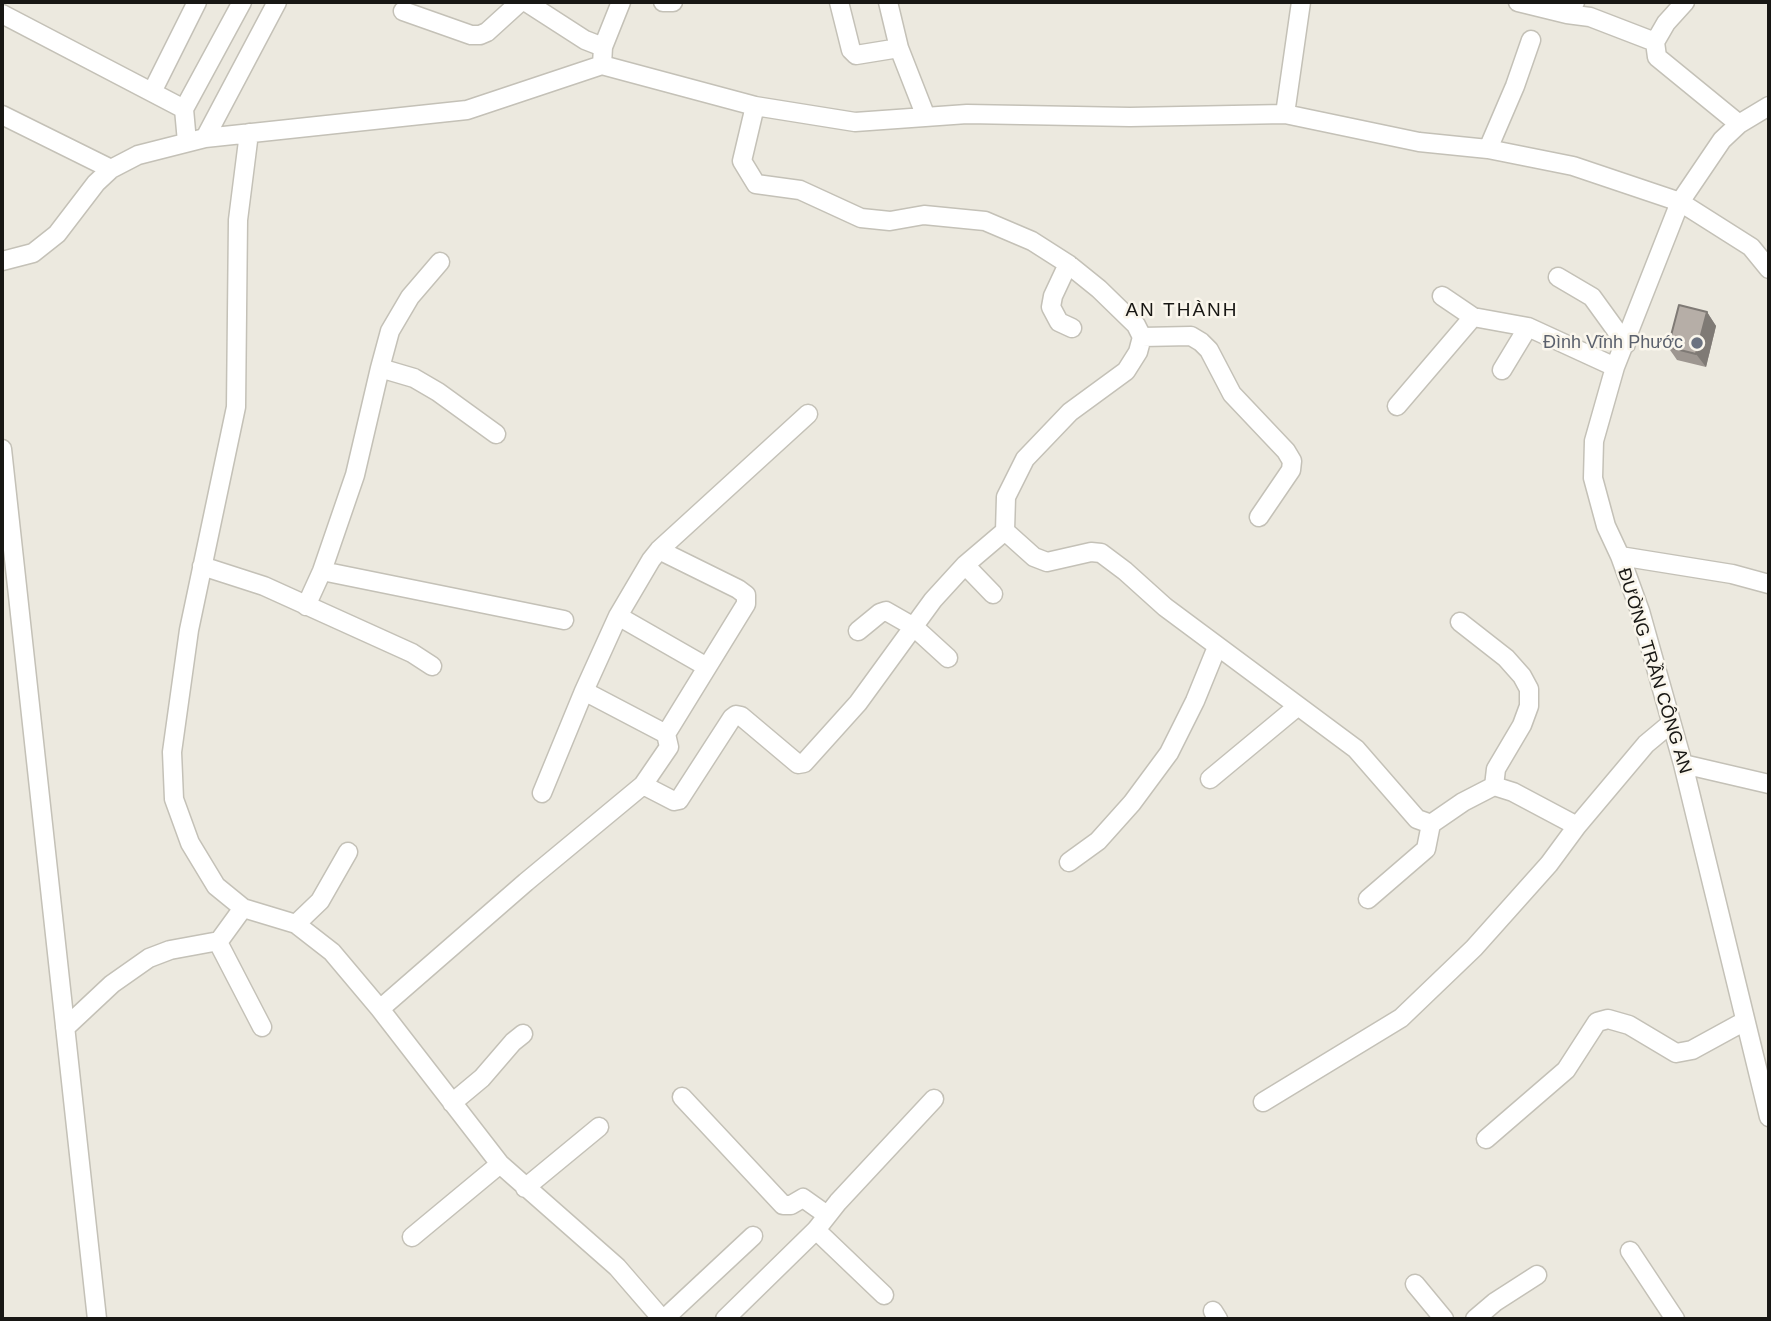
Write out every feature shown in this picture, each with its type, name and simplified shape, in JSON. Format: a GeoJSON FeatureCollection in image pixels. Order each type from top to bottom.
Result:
{"type":"FeatureCollection","features":[{"type":"Feature","properties":{"kind":"street"},"geometry":{"type":"LineString","coordinates":[[152,92],[197,2]]}},
{"type":"Feature","properties":{"kind":"street"},"geometry":{"type":"LineString","coordinates":[[187,142],[184,109],[242,2]]}},
{"type":"Feature","properties":{"kind":"street"},"geometry":{"type":"LineString","coordinates":[[205,138],[277,2]]}},
{"type":"Feature","properties":{"kind":"street"},"geometry":{"type":"LineString","coordinates":[[403,11],[471,35],[480,35],[487,32],[520,2]]}},
{"type":"Feature","properties":{"kind":"street"},"geometry":{"type":"LineString","coordinates":[[526,2],[585,40],[603,56],[755,106],[855,122],[967,114],[1130,117],[1285,114],[1419,142],[1488,149],[1573,166],[1680,202],[1751,247],[1769,269]]}},
{"type":"Feature","properties":{"kind":"street"},"geometry":{"type":"LineString","coordinates":[[2,261],[33,253],[57,234],[96,183],[111,169],[138,155],[205,138],[467,110],[603,56],[621,2]]}},
{"type":"Feature","properties":{"kind":"street"},"geometry":{"type":"LineString","coordinates":[[663,2],[673,2]]}},
{"type":"Feature","properties":{"kind":"street"},"geometry":{"type":"LineString","coordinates":[[839,2],[851,50],[856,55],[898,48]]}},
{"type":"Feature","properties":{"kind":"street"},"geometry":{"type":"LineString","coordinates":[[888,2],[898,48],[926,117]]}},
{"type":"Feature","properties":{"kind":"street"},"geometry":{"type":"LineString","coordinates":[[1285,114],[1301,2]]}},
{"type":"Feature","properties":{"kind":"street"},"geometry":{"type":"LineString","coordinates":[[1518,2],[1571,8],[1655,42]]}},
{"type":"Feature","properties":{"kind":"street"},"geometry":{"type":"LineString","coordinates":[[1685,2],[1666,23],[1655,42],[1657,57],[1739,124]]}},
{"type":"Feature","properties":{"kind":"street"},"geometry":{"type":"LineString","coordinates":[[2,35],[6,16],[184,109]]}},
{"type":"Feature","properties":{"kind":"street"},"geometry":{"type":"LineString","coordinates":[[1488,149],[1531,40]]}},
{"type":"Feature","properties":{"kind":"street"},"geometry":{"type":"LineString","coordinates":[[643,785],[674,801],[679,800],[736,715],[741,716],[802,765],[858,703],[933,600],[965,565],[1005,531],[1006,497],[1025,459],[1069,412],[1126,371],[1138,352],[1142,337],[1136,325],[1068,264],[1032,241],[985,221],[924,215],[890,221],[860,218],[800,190],[756,184],[742,161],[755,106]]}},
{"type":"Feature","properties":{"kind":"street","name":"ĐƯỜNG TRẦN CÔNG AN"},"geometry":{"type":"LineString","coordinates":[[1769,106],[1739,124],[1722,140],[1680,202],[1615,367],[1594,441],[1592,478],[1606,526],[1640,611],[1683,764],[1769,1117]]}},
{"type":"Feature","properties":{"kind":"street"},"geometry":{"type":"LineString","coordinates":[[2,115],[111,169]]}},
{"type":"Feature","properties":{"kind":"street"},"geometry":{"type":"LineString","coordinates":[[249,133],[238,220],[236,407],[189,630],[172,752],[174,799],[190,843],[216,886],[243,908],[296,924],[332,952],[380,1009],[500,1164],[617,1267],[663,1319],[753,1236]]}},
{"type":"Feature","properties":{"kind":"street"},"geometry":{"type":"LineString","coordinates":[[306,606],[322,571],[355,475],[390,331],[410,297],[440,262]]}},
{"type":"Feature","properties":{"kind":"street"},"geometry":{"type":"LineString","coordinates":[[1068,264],[1053,296],[1051,307],[1059,322],[1072,328]]}},
{"type":"Feature","properties":{"kind":"street"},"geometry":{"type":"LineString","coordinates":[[1558,277],[1592,297],[1626,344]]}},
{"type":"Feature","properties":{"kind":"street"},"geometry":{"type":"LineString","coordinates":[[1442,296],[1473,317],[1528,327],[1615,367]]}},
{"type":"Feature","properties":{"kind":"street"},"geometry":{"type":"LineString","coordinates":[[1396,406],[1473,317]]}},
{"type":"Feature","properties":{"kind":"street"},"geometry":{"type":"LineString","coordinates":[[1502,370],[1528,327]]}},
{"type":"Feature","properties":{"kind":"street"},"geometry":{"type":"LineString","coordinates":[[1142,337],[1191,336],[1201,342],[1209,350],[1232,394],[1286,451],[1292,461],[1290,470],[1259,517]]}},
{"type":"Feature","properties":{"kind":"street"},"geometry":{"type":"LineString","coordinates":[[380,368],[414,379],[439,392],[496,434]]}},
{"type":"Feature","properties":{"kind":"street"},"geometry":{"type":"LineString","coordinates":[[542,793],[618,616],[659,550],[807,414]]}},
{"type":"Feature","properties":{"kind":"street"},"geometry":{"type":"LineString","coordinates":[[2,449],[97,1319]]}},
{"type":"Feature","properties":{"kind":"street"},"geometry":{"type":"LineString","coordinates":[[1005,531],[1034,557],[1047,562],[1091,552],[1101,553],[1217,647],[1356,749],[1417,819],[1431,824]]}},
{"type":"Feature","properties":{"kind":"street"},"geometry":{"type":"LineString","coordinates":[[380,1009],[643,785],[669,747],[666,734],[746,604],[746,595],[659,550]]}},
{"type":"Feature","properties":{"kind":"street"},"geometry":{"type":"LineString","coordinates":[[1620,556],[1732,574],[1769,584]]}},
{"type":"Feature","properties":{"kind":"street"},"geometry":{"type":"LineString","coordinates":[[965,565],[993,594]]}},
{"type":"Feature","properties":{"kind":"street"},"geometry":{"type":"LineString","coordinates":[[202,566],[264,586],[412,653],[432,666]]}},
{"type":"Feature","properties":{"kind":"street"},"geometry":{"type":"LineString","coordinates":[[322,571],[564,620]]}},
{"type":"Feature","properties":{"kind":"street"},"geometry":{"type":"LineString","coordinates":[[858,631],[886,611],[914,627],[948,658]]}},
{"type":"Feature","properties":{"kind":"street"},"geometry":{"type":"LineString","coordinates":[[618,616],[707,667]]}},
{"type":"Feature","properties":{"kind":"street"},"geometry":{"type":"LineString","coordinates":[[1460,622],[1506,658],[1522,676],[1529,690],[1525,716],[1496,769],[1494,786]]}},
{"type":"Feature","properties":{"kind":"street"},"geometry":{"type":"LineString","coordinates":[[1069,862],[1098,841],[1132,803],[1169,752],[1195,701],[1217,647]]}},
{"type":"Feature","properties":{"kind":"street"},"geometry":{"type":"LineString","coordinates":[[584,691],[666,734]]}},
{"type":"Feature","properties":{"kind":"street"},"geometry":{"type":"LineString","coordinates":[[1210,779],[1298,706]]}},
{"type":"Feature","properties":{"kind":"street"},"geometry":{"type":"LineString","coordinates":[[1263,1102],[1401,1018],[1474,948],[1549,864],[1577,826],[1646,744],[1670,724]]}},
{"type":"Feature","properties":{"kind":"street"},"geometry":{"type":"LineString","coordinates":[[1683,764],[1769,784]]}},
{"type":"Feature","properties":{"kind":"street"},"geometry":{"type":"LineString","coordinates":[[1368,899],[1426,849],[1431,824],[1463,802],[1494,786],[1513,792],[1577,826]]}},
{"type":"Feature","properties":{"kind":"street"},"geometry":{"type":"LineString","coordinates":[[296,924],[320,901],[348,852]]}},
{"type":"Feature","properties":{"kind":"street"},"geometry":{"type":"LineString","coordinates":[[65,1028],[113,984],[149,958],[170,950],[219,941],[243,908]]}},
{"type":"Feature","properties":{"kind":"street"},"geometry":{"type":"LineString","coordinates":[[219,941],[262,1027]]}},
{"type":"Feature","properties":{"kind":"street"},"geometry":{"type":"LineString","coordinates":[[1486,1139],[1566,1070],[1597,1022],[1608,1019],[1629,1025],[1676,1053],[1692,1051],[1745,1021]]}},
{"type":"Feature","properties":{"kind":"street"},"geometry":{"type":"LineString","coordinates":[[452,1103],[482,1078],[523,1034]]}},
{"type":"Feature","properties":{"kind":"street"},"geometry":{"type":"LineString","coordinates":[[682,1097],[783,1205],[787,1206],[803,1198],[884,1295]]}},
{"type":"Feature","properties":{"kind":"street"},"geometry":{"type":"LineString","coordinates":[[725,1319],[822,1222],[934,1099]]}},
{"type":"Feature","properties":{"kind":"street"},"geometry":{"type":"LineString","coordinates":[[525,1188],[599,1127]]}},
{"type":"Feature","properties":{"kind":"street"},"geometry":{"type":"LineString","coordinates":[[412,1237],[500,1164]]}},
{"type":"Feature","properties":{"kind":"street"},"geometry":{"type":"LineString","coordinates":[[1630,1251],[1675,1319]]}},
{"type":"Feature","properties":{"kind":"street"},"geometry":{"type":"LineString","coordinates":[[1475,1319],[1495,1302],[1537,1275]]}},
{"type":"Feature","properties":{"kind":"street"},"geometry":{"type":"LineString","coordinates":[[1415,1284],[1444,1319]]}},
{"type":"Feature","properties":{"kind":"building"},"geometry":{"type":"Polygon","coordinates":[[[1679,305],[1707,312],[1696,354],[1668,347],[1679,305]]]}},
{"type":"Feature","properties":{"kind":"place","name":"Đình Vĩnh Phước"},"geometry":{"type":"Point","coordinates":[1697,343]}},
{"type":"Feature","properties":{"kind":"district","name":"AN THÀNH"},"geometry":{"type":"Point","coordinates":[1182,311]}}]}
